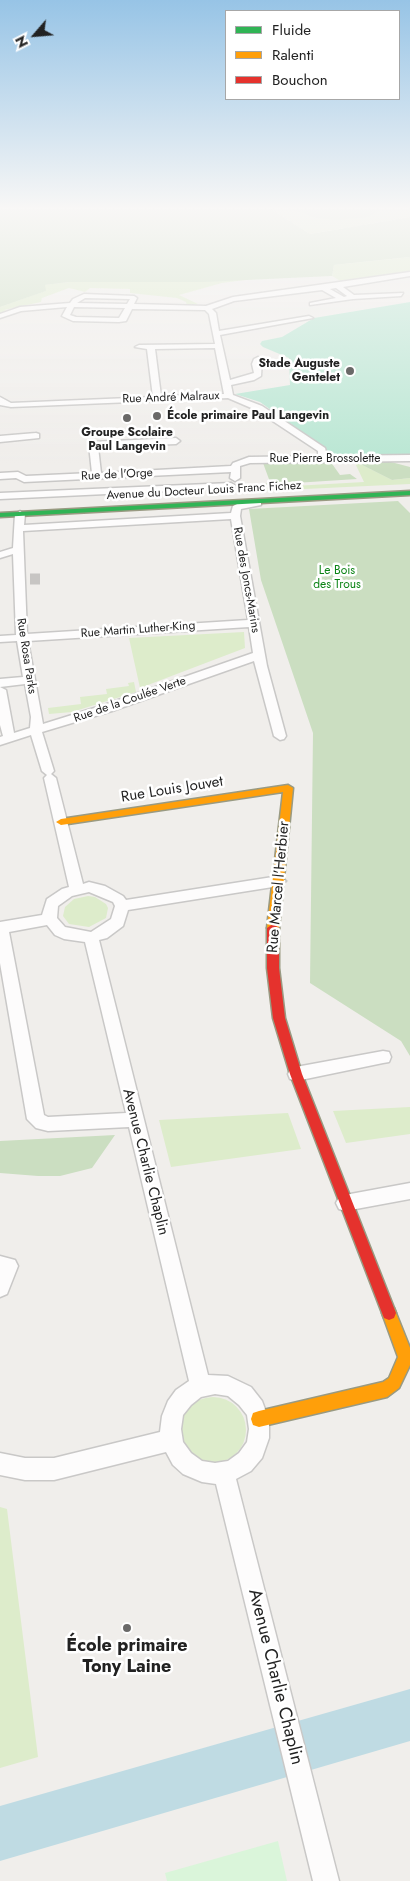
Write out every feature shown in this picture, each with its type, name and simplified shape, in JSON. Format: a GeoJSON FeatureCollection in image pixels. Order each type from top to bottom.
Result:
{"type":"FeatureCollection","features":[{"type":"Feature","properties":{"kind":"main road","name":"Avenue du Docteur Louis Franc Fichez"},"geometry":{"type":"LineString","coordinates":[[0,509],[232,490],[410,487]]}},
{"type":"Feature","properties":{"kind":"main road","name":"Avenue du Docteur Louis Franc Fichez"},"geometry":{"type":"LineString","coordinates":[[0,515],[16,512],[410,493]]}},
{"type":"Feature","properties":{"kind":"main road"},"geometry":{"type":"LineString","coordinates":[[0,509],[16,512],[85,506],[126,500]]}},
{"type":"Feature","properties":{"kind":"main road","name":"Rue Louis Jouvet"},"geometry":{"type":"LineString","coordinates":[[61,822],[288,788]]}},
{"type":"Feature","properties":{"kind":"main road","name":"Rue Marcel l'Herbier"},"geometry":{"type":"LineString","coordinates":[[259,1418],[386,1389],[394,1383],[406,1357],[296,1074],[279,1018],[272,942],[288,788]]}},
{"type":"Feature","properties":{"kind":"street"},"geometry":{"type":"LineString","coordinates":[[0,316],[33,308],[72,305],[130,308],[207,308],[233,298],[244,297]]}},
{"type":"Feature","properties":{"kind":"street"},"geometry":{"type":"LineString","coordinates":[[312,304],[343,298],[375,297]]}},
{"type":"Feature","properties":{"kind":"street"},"geometry":{"type":"LineString","coordinates":[[72,305],[66,316],[76,319],[119,320],[123,319],[130,308]]}},
{"type":"Feature","properties":{"kind":"street"},"geometry":{"type":"LineString","coordinates":[[207,308],[212,313],[229,396]]}},
{"type":"Feature","properties":{"kind":"street"},"geometry":{"type":"LineString","coordinates":[[216,334],[309,318]]}},
{"type":"Feature","properties":{"kind":"street"},"geometry":{"type":"LineString","coordinates":[[139,347],[219,346]]}},
{"type":"Feature","properties":{"kind":"street"},"geometry":{"type":"LineString","coordinates":[[151,347],[157,398]]}},
{"type":"Feature","properties":{"kind":"street"},"geometry":{"type":"LineString","coordinates":[[227,383],[250,378],[258,374],[256,364],[258,359]]}},
{"type":"Feature","properties":{"kind":"street","name":"Rue André Malraux"},"geometry":{"type":"LineString","coordinates":[[0,399],[3,403],[11,405],[229,396],[259,408],[322,450],[323,458]]}},
{"type":"Feature","properties":{"kind":"street"},"geometry":{"type":"LineString","coordinates":[[0,439],[36,436]]}},
{"type":"Feature","properties":{"kind":"street"},"geometry":{"type":"LineString","coordinates":[[97,476],[93,445],[176,441]]}},
{"type":"Feature","properties":{"kind":"street","name":"Rue Pierre Brossolette"},"geometry":{"type":"LineString","coordinates":[[237,465],[262,459],[410,458]]}},
{"type":"Feature","properties":{"kind":"street"},"geometry":{"type":"LineString","coordinates":[[0,496],[232,490],[236,483],[237,465]]}},
{"type":"Feature","properties":{"kind":"street","name":"Rue de l'Orge"},"geometry":{"type":"LineString","coordinates":[[0,476],[18,475],[24,479],[97,476],[237,465]]}},
{"type":"Feature","properties":{"kind":"street"},"geometry":{"type":"LineString","coordinates":[[24,479],[24,494]]}},
{"type":"Feature","properties":{"kind":"street","name":"Rue des Joncs-Marins"},"geometry":{"type":"LineString","coordinates":[[280,736],[259,655],[255,623],[235,516],[236,508],[244,504],[322,498]]}},
{"type":"Feature","properties":{"kind":"street","name":"Rue Rosa Parks"},"geometry":{"type":"LineString","coordinates":[[16,512],[19,528],[18,550],[22,638],[37,717],[36,731]]}},
{"type":"Feature","properties":{"kind":"street"},"geometry":{"type":"LineString","coordinates":[[19,528],[235,516]]}},
{"type":"Feature","properties":{"kind":"street"},"geometry":{"type":"LineString","coordinates":[[0,555],[18,550]]}},
{"type":"Feature","properties":{"kind":"street","name":"Rue Martin Luther-King"},"geometry":{"type":"LineString","coordinates":[[0,639],[255,623]]}},
{"type":"Feature","properties":{"kind":"street","name":"Rue de la Coulée Verte"},"geometry":{"type":"LineString","coordinates":[[5,740],[259,655]]}},
{"type":"Feature","properties":{"kind":"street"},"geometry":{"type":"LineString","coordinates":[[0,683],[30,680]]}},
{"type":"Feature","properties":{"kind":"street"},"geometry":{"type":"LineString","coordinates":[[0,690],[5,721],[5,740]]}},
{"type":"Feature","properties":{"kind":"street"},"geometry":{"type":"LineString","coordinates":[[36,731],[49,774],[77,888]]}},
{"type":"Feature","properties":{"kind":"street"},"geometry":{"type":"LineString","coordinates":[[122,906],[279,881]]}},
{"type":"Feature","properties":{"kind":"street"},"geometry":{"type":"LineString","coordinates":[[77,888],[100,889],[118,899],[122,906],[118,922],[112,929],[91,937],[69,936],[53,926],[49,911],[58,897],[77,888]]}},
{"type":"Feature","properties":{"kind":"street"},"geometry":{"type":"LineString","coordinates":[[50,919],[1,928],[36,1118],[42,1123],[48,1124],[134,1120]]}},
{"type":"Feature","properties":{"kind":"street","name":"Avenue Charlie Chaplin"},"geometry":{"type":"LineString","coordinates":[[91,937],[134,1120],[201,1386]]}},
{"type":"Feature","properties":{"kind":"street"},"geometry":{"type":"LineString","coordinates":[[296,1074],[383,1057]]}},
{"type":"Feature","properties":{"kind":"street"},"geometry":{"type":"LineString","coordinates":[[345,1204],[410,1191]]}},
{"type":"Feature","properties":{"kind":"street"},"geometry":{"type":"LineString","coordinates":[[0,1265],[8,1266],[0,1288]]}},
{"type":"Feature","properties":{"kind":"street"},"geometry":{"type":"LineString","coordinates":[[215,1384],[230,1387],[243,1394],[253,1405],[259,1418],[260,1433],[257,1447],[249,1459],[238,1468],[224,1474],[210,1474],[197,1470],[185,1463],[177,1452],[172,1440],[170,1426],[173,1413],[189,1392],[201,1386],[215,1384]]}},
{"type":"Feature","properties":{"kind":"street"},"geometry":{"type":"LineString","coordinates":[[0,1464],[25,1469],[54,1468],[172,1440]]}},
{"type":"Feature","properties":{"kind":"street","name":"Avenue Charlie Chaplin"},"geometry":{"type":"LineString","coordinates":[[224,1474],[326,1881]]}},
{"type":"Feature","properties":{"kind":"green space"},"geometry":{"type":"Polygon","coordinates":[[[0,297],[29,297],[0,307],[0,297]]]}},
{"type":"Feature","properties":{"kind":"green space"},"geometry":{"type":"Polygon","coordinates":[[[29,297],[45,297],[42,298],[41,302],[4,310],[7,311],[0,314],[0,307],[29,297]]]}},
{"type":"Feature","properties":{"kind":"green space"},"geometry":{"type":"Polygon","coordinates":[[[166,297],[183,297],[198,304],[187,306],[186,302],[177,298],[166,297]]]}},
{"type":"Feature","properties":{"kind":"green space","name":"Stade Auguste Gentelet"},"geometry":{"type":"Polygon","coordinates":[[[410,302],[410,454],[372,456],[332,454],[260,402],[235,394],[290,385],[289,358],[263,347],[260,344],[262,341],[282,337],[314,318],[410,302]]]}},
{"type":"Feature","properties":{"kind":"green space"},"geometry":{"type":"Polygon","coordinates":[[[330,461],[340,475],[350,474],[357,479],[263,485],[270,482],[263,463],[330,461]]]}},
{"type":"Feature","properties":{"kind":"green space"},"geometry":{"type":"Polygon","coordinates":[[[354,461],[392,480],[410,478],[410,484],[241,492],[235,490],[241,485],[258,488],[364,482],[354,461]]]}},
{"type":"Feature","properties":{"kind":"green space"},"geometry":{"type":"Polygon","coordinates":[[[354,461],[391,462],[410,467],[410,478],[392,480],[354,461]]]}},
{"type":"Feature","properties":{"kind":"green space","name":"Le Bois des Trous"},"geometry":{"type":"Polygon","coordinates":[[[398,501],[410,513],[410,1056],[401,1041],[310,983],[313,733],[261,580],[249,509],[398,501]]]}},
{"type":"Feature","properties":{"kind":"green space"},"geometry":{"type":"Polygon","coordinates":[[[244,632],[245,648],[140,688],[129,638],[244,632]]]}},
{"type":"Feature","properties":{"kind":"green space"},"geometry":{"type":"Polygon","coordinates":[[[134,682],[136,692],[72,712],[49,714],[48,708],[81,704],[80,697],[107,694],[106,689],[129,686],[128,683],[134,682]]]}},
{"type":"Feature","properties":{"kind":"green space"},"geometry":{"type":"Polygon","coordinates":[[[88,896],[95,897],[106,904],[108,908],[106,918],[89,927],[69,924],[63,916],[65,907],[74,899],[88,896]]]}},
{"type":"Feature","properties":{"kind":"green space"},"geometry":{"type":"Polygon","coordinates":[[[410,1107],[410,1134],[346,1143],[333,1111],[410,1107]]]}},
{"type":"Feature","properties":{"kind":"green space"},"geometry":{"type":"Polygon","coordinates":[[[288,1113],[301,1149],[171,1167],[159,1120],[288,1113]]]}},
{"type":"Feature","properties":{"kind":"green space"},"geometry":{"type":"Polygon","coordinates":[[[115,1135],[92,1168],[60,1176],[0,1173],[0,1141],[115,1135]]]}},
{"type":"Feature","properties":{"kind":"green space"},"geometry":{"type":"Polygon","coordinates":[[[206,1397],[220,1397],[232,1402],[241,1411],[246,1423],[244,1443],[237,1454],[220,1463],[206,1463],[194,1458],[185,1449],[180,1437],[180,1423],[185,1411],[194,1402],[206,1397]]]}},
{"type":"Feature","properties":{"kind":"green space"},"geometry":{"type":"Polygon","coordinates":[[[0,1507],[7,1509],[38,1757],[0,1768],[0,1507]]]}},
{"type":"Feature","properties":{"kind":"green space"},"geometry":{"type":"Polygon","coordinates":[[[278,1841],[287,1881],[167,1881],[165,1873],[278,1841]]]}},
{"type":"Feature","properties":{"kind":"water"},"geometry":{"type":"Polygon","coordinates":[[[410,1689],[410,1741],[0,1861],[0,1806],[410,1689]]]}},
{"type":"Feature","properties":{"kind":"tunnel"},"geometry":{"type":"LineString","coordinates":[[30,579],[40,579]]}},
{"type":"Feature","properties":{"kind":"traffic: fast"},"geometry":{"type":"LineString","coordinates":[[0,515],[410,493]]}},
{"type":"Feature","properties":{"kind":"traffic: slow"},"geometry":{"type":"LineString","coordinates":[[61,822],[288,788],[273,928]]}},
{"type":"Feature","properties":{"kind":"traffic: slow"},"geometry":{"type":"LineString","coordinates":[[259,1419],[387,1389],[394,1383],[406,1357],[389,1313]]}},
{"type":"Feature","properties":{"kind":"traffic: jam"},"geometry":{"type":"LineString","coordinates":[[273,928],[273,968],[279,1018],[296,1074],[389,1313]]}},
{"type":"Feature","properties":{"kind":"place","name":"Stade Auguste Gentelet"},"geometry":{"type":"Point","coordinates":[350,371]}},
{"type":"Feature","properties":{"kind":"place","name":"École primaire Paul Langevin"},"geometry":{"type":"Point","coordinates":[157,416]}},
{"type":"Feature","properties":{"kind":"place","name":"Groupe Scolaire Paul Langevin"},"geometry":{"type":"Point","coordinates":[127,418]}},
{"type":"Feature","properties":{"kind":"place","name":"École primaire Tony Laine"},"geometry":{"type":"Point","coordinates":[127,1628]}}]}
